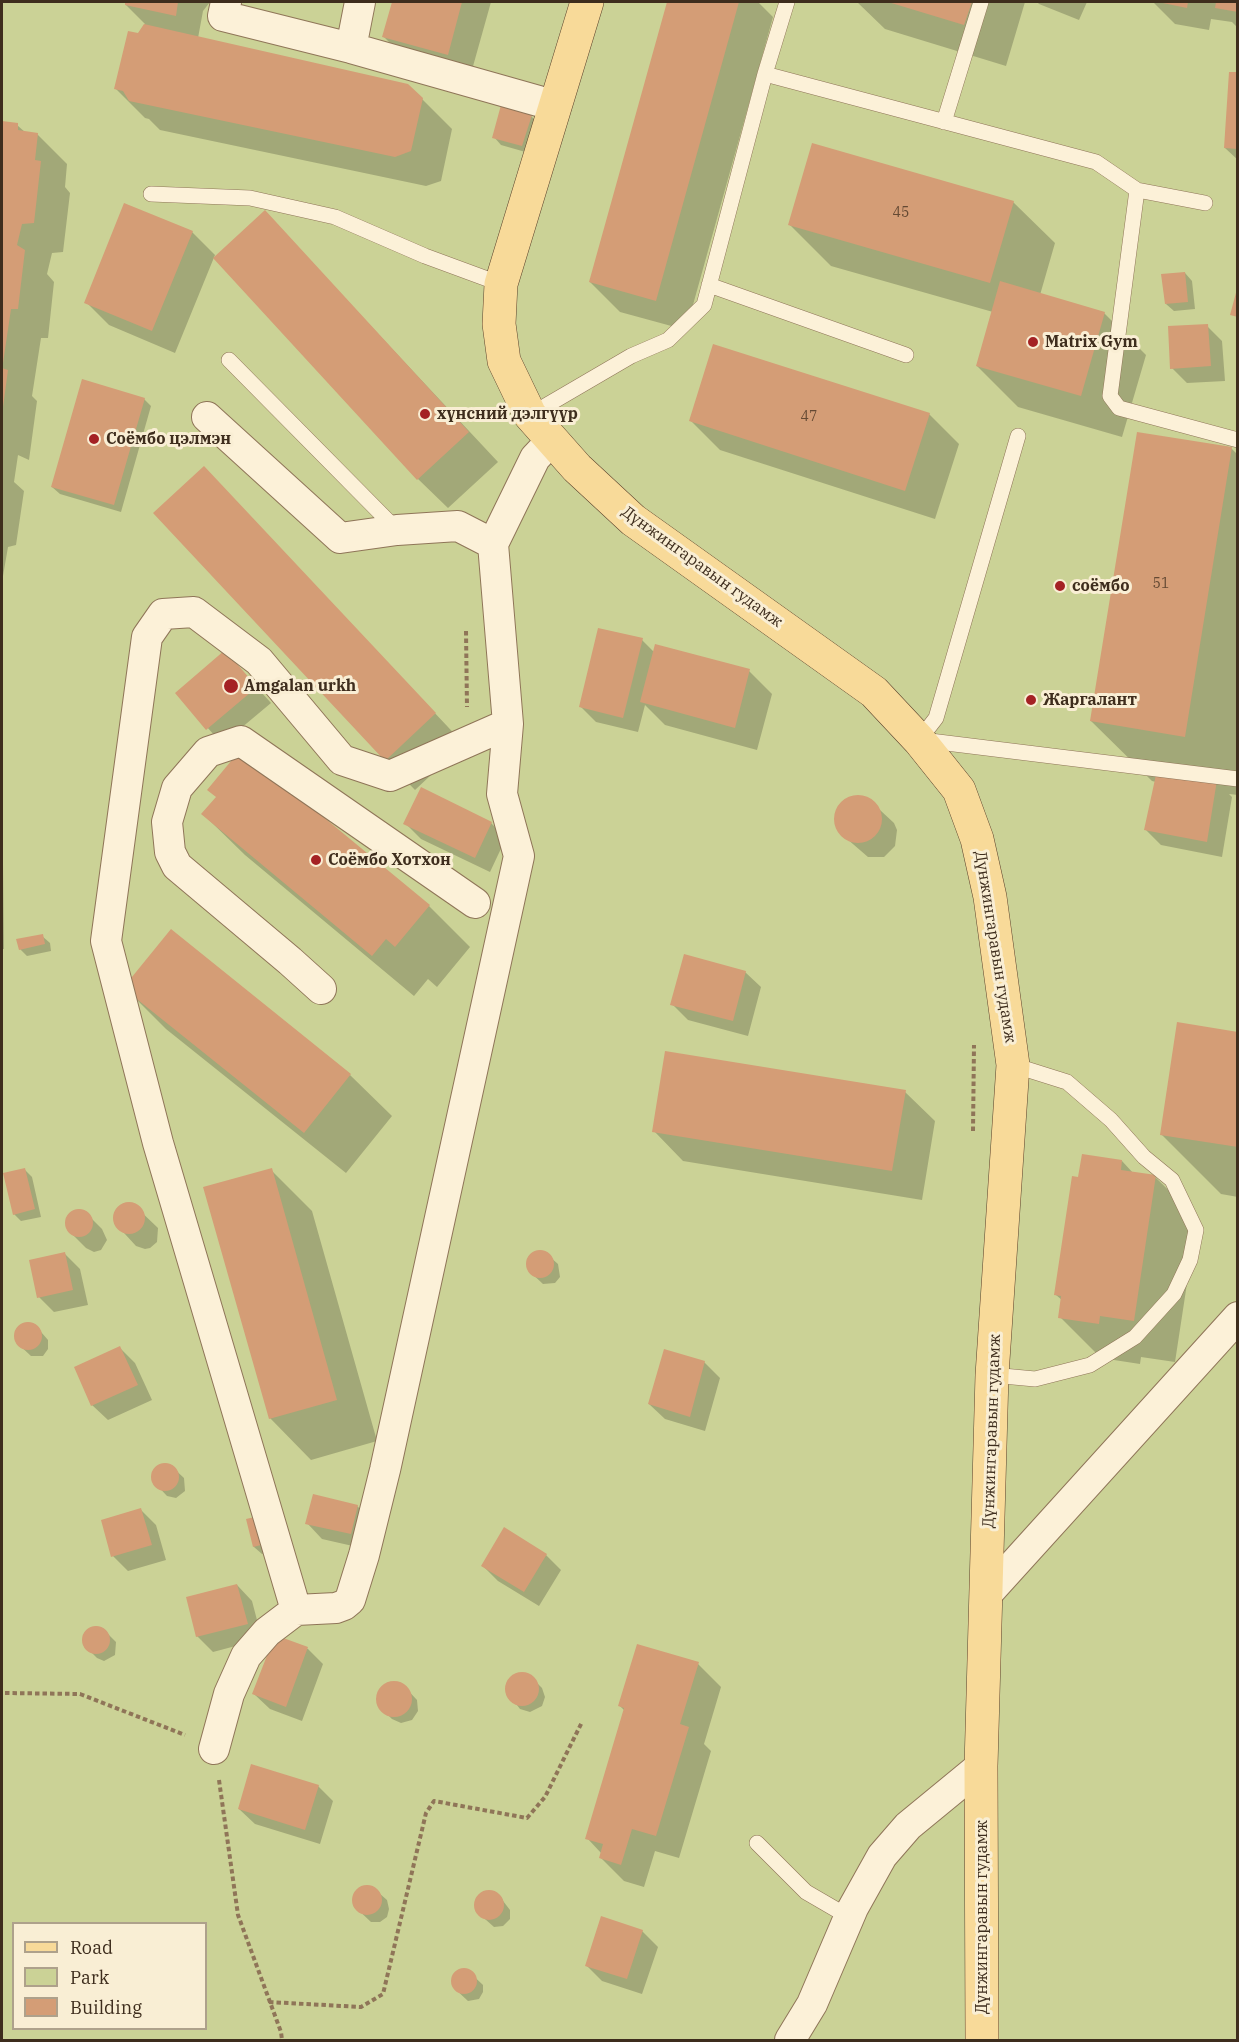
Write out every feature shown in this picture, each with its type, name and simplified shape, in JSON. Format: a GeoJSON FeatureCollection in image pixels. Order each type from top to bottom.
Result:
{"type":"FeatureCollection","features":[{"type":"Feature","properties":{"kind":"main road","name":"Дүнжингаравын гудамж"},"geometry":{"type":"LineString","coordinates":[[587,2],[501,284],[499,324],[504,361],[530,415],[577,468],[633,520],[874,692],[919,740],[959,790],[977,839],[990,897],[1013,1065],[992,1375],[981,1766],[982,2040]]}},
{"type":"Feature","properties":{"kind":"street"},"geometry":{"type":"LineString","coordinates":[[226,2],[223,16],[351,48],[556,106]]}},
{"type":"Feature","properties":{"kind":"street"},"geometry":{"type":"LineString","coordinates":[[351,48],[360,2]]}},
{"type":"Feature","properties":{"kind":"street"},"geometry":{"type":"LineString","coordinates":[[207,417],[340,538],[397,530],[458,526],[493,544]]}},
{"type":"Feature","properties":{"kind":"street"},"geometry":{"type":"LineString","coordinates":[[214,1749],[229,1694],[246,1656],[267,1632],[296,1610],[336,1608],[350,1600],[364,1555],[385,1470],[519,856],[502,794],[508,724],[493,544],[535,458],[552,440]]}},
{"type":"Feature","properties":{"kind":"street"},"geometry":{"type":"LineString","coordinates":[[296,1610],[158,1143],[106,941],[147,637],[164,614],[194,612],[259,661],[342,760],[390,776],[508,724]]}},
{"type":"Feature","properties":{"kind":"street"},"geometry":{"type":"LineString","coordinates":[[321,989],[177,866],[170,852],[167,822],[177,788],[208,752],[240,741],[475,903]]}},
{"type":"Feature","properties":{"kind":"street"},"geometry":{"type":"LineString","coordinates":[[987,1594],[1238,1317]]}},
{"type":"Feature","properties":{"kind":"street"},"geometry":{"type":"LineString","coordinates":[[790,2040],[812,2004],[849,1917],[882,1856],[908,1826],[981,1766]]}},
{"type":"Feature","properties":{"kind":"lane"},"geometry":{"type":"LineString","coordinates":[[530,415],[631,356],[668,340],[704,305],[765,74],[787,2]]}},
{"type":"Feature","properties":{"kind":"lane"},"geometry":{"type":"LineString","coordinates":[[944,122],[981,2]]}},
{"type":"Feature","properties":{"kind":"lane"},"geometry":{"type":"LineString","coordinates":[[765,74],[1096,162],[1137,190],[1205,203]]}},
{"type":"Feature","properties":{"kind":"lane"},"geometry":{"type":"LineString","coordinates":[[1137,190],[1110,396],[1119,408],[1238,440]]}},
{"type":"Feature","properties":{"kind":"lane"},"geometry":{"type":"LineString","coordinates":[[151,194],[250,198],[335,217],[425,256],[501,284]]}},
{"type":"Feature","properties":{"kind":"lane"},"geometry":{"type":"LineString","coordinates":[[709,285],[906,355]]}},
{"type":"Feature","properties":{"kind":"lane"},"geometry":{"type":"LineString","coordinates":[[229,360],[397,530]]}},
{"type":"Feature","properties":{"kind":"lane"},"geometry":{"type":"LineString","coordinates":[[919,740],[936,718],[1018,436]]}},
{"type":"Feature","properties":{"kind":"lane"},"geometry":{"type":"LineString","coordinates":[[919,740],[1238,779]]}},
{"type":"Feature","properties":{"kind":"lane"},"geometry":{"type":"LineString","coordinates":[[992,1375],[1035,1378],[1090,1365],[1135,1337],[1174,1294],[1190,1260],[1196,1230],[1172,1180],[1144,1157],[1111,1120],[1067,1082],[1013,1065]]}},
{"type":"Feature","properties":{"kind":"lane"},"geometry":{"type":"LineString","coordinates":[[757,1843],[806,1892],[849,1917]]}},
{"type":"Feature","properties":{"kind":"path"},"geometry":{"type":"LineString","coordinates":[[972,1139],[974,1044]]}},
{"type":"Feature","properties":{"kind":"path"},"geometry":{"type":"LineString","coordinates":[[5,1693],[80,1694],[166,1726],[214,1749],[238,1915],[282,2040]]}},
{"type":"Feature","properties":{"kind":"path"},"geometry":{"type":"LineString","coordinates":[[269,2002],[362,2007],[383,1994],[426,1813],[434,1801],[526,1818],[545,1797],[582,1722]]}},
{"type":"Feature","properties":{"kind":"green space"},"geometry":{"type":"Polygon","coordinates":[[[2,2],[1237,2],[1237,2040],[2,2040],[2,2]]]}},
{"type":"Feature","properties":{"kind":"building"},"geometry":{"type":"Polygon","coordinates":[[[125,2],[178,2],[176,16],[125,5],[125,2]]]}},
{"type":"Feature","properties":{"kind":"building"},"geometry":{"type":"Polygon","coordinates":[[[392,2],[462,2],[448,55],[382,37],[392,2]]]}},
{"type":"Feature","properties":{"kind":"building"},"geometry":{"type":"Polygon","coordinates":[[[667,2],[739,2],[656,301],[589,282],[667,2]]]}},
{"type":"Feature","properties":{"kind":"building"},"geometry":{"type":"Polygon","coordinates":[[[888,2],[972,2],[964,25],[888,2]]]}},
{"type":"Feature","properties":{"kind":"building"},"geometry":{"type":"Polygon","coordinates":[[[1158,2],[1188,2],[1187,8],[1158,2]]]}},
{"type":"Feature","properties":{"kind":"building"},"geometry":{"type":"Polygon","coordinates":[[[1216,2],[1238,2],[1238,12],[1215,8],[1216,2]]]}},
{"type":"Feature","properties":{"kind":"building"},"geometry":{"type":"Polygon","coordinates":[[[144,24],[408,84],[423,98],[411,151],[395,157],[129,101],[123,91],[114,89],[128,31],[138,33],[144,24]]]}},
{"type":"Feature","properties":{"kind":"building"},"geometry":{"type":"Polygon","coordinates":[[[1229,72],[1238,72],[1238,149],[1224,148],[1229,72]]]}},
{"type":"Feature","properties":{"kind":"building"},"geometry":{"type":"Polygon","coordinates":[[[501,105],[532,115],[522,146],[492,138],[501,105]]]}},
{"type":"Feature","properties":{"kind":"building"},"geometry":{"type":"Polygon","coordinates":[[[2,121],[18,123],[18,130],[38,133],[35,160],[41,161],[34,223],[22,224],[17,245],[25,250],[18,309],[11,309],[3,363],[2,121]]]}},
{"type":"Feature","properties":{"kind":"building"},"geometry":{"type":"Polygon","coordinates":[[[812,143],[1014,201],[990,283],[788,225],[812,143]]]}},
{"type":"Feature","properties":{"kind":"building"},"geometry":{"type":"Polygon","coordinates":[[[124,203],[193,231],[152,331],[84,303],[124,203]]]}},
{"type":"Feature","properties":{"kind":"building"},"geometry":{"type":"Polygon","coordinates":[[[265,210],[469,432],[417,480],[213,258],[265,210]]]}},
{"type":"Feature","properties":{"kind":"building"},"geometry":{"type":"Polygon","coordinates":[[[1185,272],[1188,302],[1165,304],[1161,274],[1185,272]]]}},
{"type":"Feature","properties":{"kind":"building"},"geometry":{"type":"Polygon","coordinates":[[[1000,281],[1105,312],[1081,396],[976,366],[1000,281]]]}},
{"type":"Feature","properties":{"kind":"building"},"geometry":{"type":"Polygon","coordinates":[[[1238,289],[1238,317],[1230,315],[1238,289]]]}},
{"type":"Feature","properties":{"kind":"building"},"geometry":{"type":"Polygon","coordinates":[[[1208,324],[1211,366],[1170,369],[1168,326],[1208,324]]]}},
{"type":"Feature","properties":{"kind":"building"},"geometry":{"type":"Polygon","coordinates":[[[713,344],[930,413],[905,491],[689,421],[713,344]]]}},
{"type":"Feature","properties":{"kind":"building"},"geometry":{"type":"Polygon","coordinates":[[[2,368],[8,370],[3,407],[2,407],[2,368]]]}},
{"type":"Feature","properties":{"kind":"building"},"geometry":{"type":"Polygon","coordinates":[[[82,379],[145,398],[114,505],[51,487],[82,379]]]}},
{"type":"Feature","properties":{"kind":"building"},"geometry":{"type":"Polygon","coordinates":[[[1137,432],[1232,447],[1185,737],[1090,721],[1137,432]]]}},
{"type":"Feature","properties":{"kind":"building"},"geometry":{"type":"Polygon","coordinates":[[[204,466],[436,713],[385,761],[153,513],[204,466]]]}},
{"type":"Feature","properties":{"kind":"building"},"geometry":{"type":"Polygon","coordinates":[[[598,628],[643,638],[623,718],[579,707],[598,628]]]}},
{"type":"Feature","properties":{"kind":"building"},"geometry":{"type":"Polygon","coordinates":[[[655,644],[750,669],[735,728],[640,702],[655,644]]]}},
{"type":"Feature","properties":{"kind":"building"},"geometry":{"type":"Polygon","coordinates":[[[225,650],[257,687],[206,730],[175,693],[225,650]]]}},
{"type":"Feature","properties":{"kind":"building","name":"Соёмбо Хотхон"},"geometry":{"type":"Polygon","coordinates":[[[241,749],[430,905],[395,947],[386,939],[372,956],[201,814],[216,797],[207,790],[241,749]]]}},
{"type":"Feature","properties":{"kind":"building"},"geometry":{"type":"Polygon","coordinates":[[[1157,770],[1217,780],[1207,842],[1144,830],[1157,770]]]}},
{"type":"Feature","properties":{"kind":"building"},"geometry":{"type":"Polygon","coordinates":[[[421,787],[492,822],[475,858],[403,824],[421,787]]]}},
{"type":"Feature","properties":{"kind":"building"},"geometry":{"type":"Polygon","coordinates":[[[853,795],[863,795],[875,802],[882,814],[882,824],[875,836],[863,843],[853,843],[838,832],[834,824],[834,814],[845,799],[853,795]]]}},
{"type":"Feature","properties":{"kind":"building"},"geometry":{"type":"Polygon","coordinates":[[[171,929],[351,1074],[304,1133],[123,988],[171,929]]]}},
{"type":"Feature","properties":{"kind":"building"},"geometry":{"type":"Polygon","coordinates":[[[43,934],[45,944],[19,950],[16,939],[43,934]]]}},
{"type":"Feature","properties":{"kind":"building"},"geometry":{"type":"Polygon","coordinates":[[[684,954],[746,971],[733,1021],[670,1005],[684,954]]]}},
{"type":"Feature","properties":{"kind":"building"},"geometry":{"type":"Polygon","coordinates":[[[1177,1022],[1238,1032],[1238,1147],[1160,1135],[1177,1022]]]}},
{"type":"Feature","properties":{"kind":"building"},"geometry":{"type":"Polygon","coordinates":[[[665,1051],[906,1090],[892,1171],[652,1132],[665,1051]]]}},
{"type":"Feature","properties":{"kind":"building"},"geometry":{"type":"Polygon","coordinates":[[[1082,1154],[1122,1160],[1121,1170],[1156,1175],[1134,1321],[1100,1316],[1099,1324],[1058,1318],[1061,1296],[1054,1295],[1072,1176],[1078,1177],[1082,1154]]]}},
{"type":"Feature","properties":{"kind":"building"},"geometry":{"type":"Polygon","coordinates":[[[25,1168],[35,1209],[13,1215],[3,1173],[25,1168]]]}},
{"type":"Feature","properties":{"kind":"building"},"geometry":{"type":"Polygon","coordinates":[[[272,1168],[337,1400],[269,1419],[203,1187],[272,1168]]]}},
{"type":"Feature","properties":{"kind":"building"},"geometry":{"type":"Polygon","coordinates":[[[129,1202],[140,1207],[145,1218],[140,1229],[129,1234],[118,1229],[113,1218],[118,1207],[129,1202]]]}},
{"type":"Feature","properties":{"kind":"building"},"geometry":{"type":"Polygon","coordinates":[[[79,1209],[89,1213],[93,1223],[89,1233],[79,1237],[69,1233],[65,1223],[69,1213],[79,1209]]]}},
{"type":"Feature","properties":{"kind":"building"},"geometry":{"type":"Polygon","coordinates":[[[540,1250],[550,1254],[554,1264],[550,1274],[540,1278],[530,1274],[526,1264],[530,1254],[540,1250]]]}},
{"type":"Feature","properties":{"kind":"building"},"geometry":{"type":"Polygon","coordinates":[[[65,1252],[73,1290],[37,1298],[29,1260],[65,1252]]]}},
{"type":"Feature","properties":{"kind":"building"},"geometry":{"type":"Polygon","coordinates":[[[28,1322],[38,1326],[42,1336],[38,1346],[28,1350],[18,1346],[14,1336],[18,1326],[28,1322]]]}},
{"type":"Feature","properties":{"kind":"building"},"geometry":{"type":"Polygon","coordinates":[[[120,1346],[138,1385],[91,1406],[74,1367],[120,1346]]]}},
{"type":"Feature","properties":{"kind":"building"},"geometry":{"type":"Polygon","coordinates":[[[664,1349],[705,1361],[690,1417],[648,1404],[664,1349]]]}},
{"type":"Feature","properties":{"kind":"building"},"geometry":{"type":"Polygon","coordinates":[[[165,1463],[175,1467],[179,1477],[175,1487],[165,1491],[155,1487],[151,1477],[155,1467],[165,1463]]]}},
{"type":"Feature","properties":{"kind":"building"},"geometry":{"type":"Polygon","coordinates":[[[313,1494],[358,1505],[351,1534],[305,1524],[313,1494]]]}},
{"type":"Feature","properties":{"kind":"building"},"geometry":{"type":"Polygon","coordinates":[[[141,1508],[152,1545],[111,1557],[101,1520],[141,1508]]]}},
{"type":"Feature","properties":{"kind":"building"},"geometry":{"type":"Polygon","coordinates":[[[259,1516],[265,1544],[253,1547],[246,1519],[259,1516]]]}},
{"type":"Feature","properties":{"kind":"building"},"geometry":{"type":"Polygon","coordinates":[[[504,1527],[547,1554],[524,1592],[481,1566],[504,1527]]]}},
{"type":"Feature","properties":{"kind":"building"},"geometry":{"type":"Polygon","coordinates":[[[237,1584],[248,1624],[196,1637],[186,1597],[237,1584]]]}},
{"type":"Feature","properties":{"kind":"building"},"geometry":{"type":"Polygon","coordinates":[[[96,1626],[106,1630],[110,1640],[106,1650],[96,1654],[86,1650],[82,1640],[86,1630],[96,1626]]]}},
{"type":"Feature","properties":{"kind":"building"},"geometry":{"type":"Polygon","coordinates":[[[275,1635],[308,1647],[286,1707],[252,1694],[275,1635]]]}},
{"type":"Feature","properties":{"kind":"building"},"geometry":{"type":"Polygon","coordinates":[[[637,1644],[699,1662],[680,1724],[689,1727],[656,1836],[632,1829],[621,1865],[599,1858],[603,1844],[585,1839],[624,1708],[618,1706],[637,1644]]]}},
{"type":"Feature","properties":{"kind":"building"},"geometry":{"type":"Polygon","coordinates":[[[522,1672],[534,1677],[539,1689],[534,1701],[522,1706],[510,1701],[505,1689],[510,1677],[522,1672]]]}},
{"type":"Feature","properties":{"kind":"building"},"geometry":{"type":"Polygon","coordinates":[[[394,1681],[406,1687],[412,1699],[406,1711],[394,1717],[382,1711],[376,1699],[382,1687],[394,1681]]]}},
{"type":"Feature","properties":{"kind":"building"},"geometry":{"type":"Polygon","coordinates":[[[251,1764],[319,1785],[305,1830],[238,1809],[251,1764]]]}},
{"type":"Feature","properties":{"kind":"building"},"geometry":{"type":"Polygon","coordinates":[[[367,1885],[378,1889],[382,1900],[378,1911],[367,1915],[356,1911],[352,1900],[356,1889],[367,1885]]]}},
{"type":"Feature","properties":{"kind":"building"},"geometry":{"type":"Polygon","coordinates":[[[489,1890],[500,1894],[504,1905],[500,1916],[489,1920],[478,1916],[474,1905],[478,1894],[489,1890]]]}},
{"type":"Feature","properties":{"kind":"building"},"geometry":{"type":"Polygon","coordinates":[[[601,1916],[643,1930],[627,1979],[585,1966],[601,1916]]]}},
{"type":"Feature","properties":{"kind":"building"},"geometry":{"type":"Polygon","coordinates":[[[464,1968],[473,1972],[477,1981],[473,1990],[464,1994],[455,1990],[451,1981],[455,1972],[464,1968]]]}},
{"type":"Feature","properties":{"kind":"place","name":"Matrix Gym"},"geometry":{"type":"Point","coordinates":[1033,342]}},
{"type":"Feature","properties":{"kind":"place","name":"хүнсний дэлгүүр"},"geometry":{"type":"Point","coordinates":[425,414]}},
{"type":"Feature","properties":{"kind":"place","name":"Соёмбо цэлмэн"},"geometry":{"type":"Point","coordinates":[94,439]}},
{"type":"Feature","properties":{"kind":"place","name":"соёмбо"},"geometry":{"type":"Point","coordinates":[1060,586]}},
{"type":"Feature","properties":{"kind":"place","name":"Amgalan urkh"},"geometry":{"type":"Point","coordinates":[231,686]}},
{"type":"Feature","properties":{"kind":"place","name":"Жаргалант"},"geometry":{"type":"Point","coordinates":[1031,700]}},
{"type":"Feature","properties":{"kind":"place","name":"Соёмбо Хотхон"},"geometry":{"type":"Point","coordinates":[316,860]}}]}
